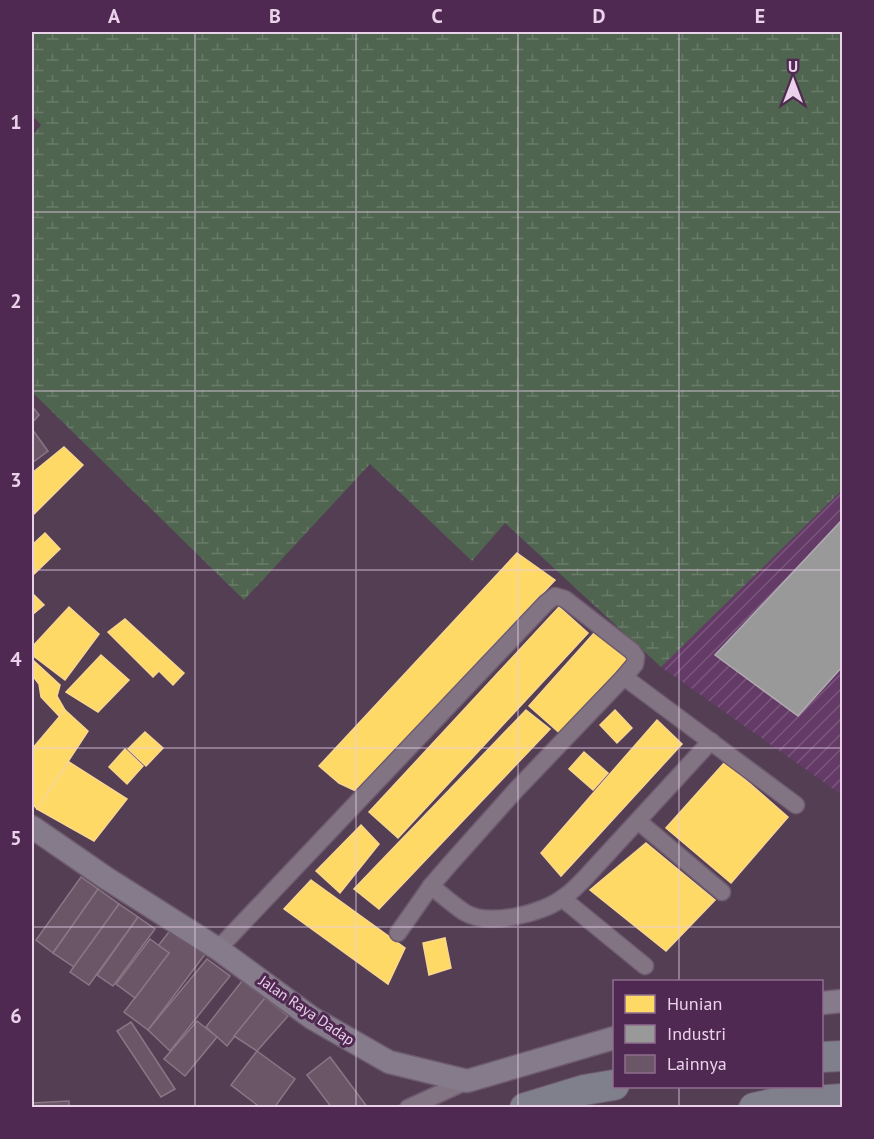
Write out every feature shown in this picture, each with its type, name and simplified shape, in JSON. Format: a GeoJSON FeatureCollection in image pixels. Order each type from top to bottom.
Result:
{"type":"FeatureCollection","features":[{"type":"Feature","properties":{"kind":"highway"},"geometry":{"type":"LineString","coordinates":[[823,1057],[843,1056]]}},
{"type":"Feature","properties":{"kind":"highway"},"geometry":{"type":"LineString","coordinates":[[525,1107],[584,1090],[613,1085]]}},
{"type":"Feature","properties":{"kind":"highway"},"geometry":{"type":"LineString","coordinates":[[754,1107],[843,1100]]}},
{"type":"Feature","properties":{"kind":"main road","name":"Jalan Raya Dadap"},"geometry":{"type":"LineString","coordinates":[[32,826],[106,878],[218,949],[312,1018],[389,1062],[467,1081],[613,1039]]}},
{"type":"Feature","properties":{"kind":"main road"},"geometry":{"type":"LineString","coordinates":[[823,1003],[843,1001]]}},
{"type":"Feature","properties":{"kind":"street"},"geometry":{"type":"LineString","coordinates":[[218,949],[546,603],[555,596],[565,599],[632,651],[636,657],[635,664],[515,791],[431,886],[398,933]]}},
{"type":"Feature","properties":{"kind":"street"},"geometry":{"type":"LineString","coordinates":[[624,677],[796,804]]}},
{"type":"Feature","properties":{"kind":"street"},"geometry":{"type":"LineString","coordinates":[[431,886],[465,913],[482,918],[510,918],[531,913],[563,899],[711,741]]}},
{"type":"Feature","properties":{"kind":"street"},"geometry":{"type":"LineString","coordinates":[[638,821],[722,892]]}},
{"type":"Feature","properties":{"kind":"street"},"geometry":{"type":"LineString","coordinates":[[563,899],[645,966]]}},
{"type":"Feature","properties":{"kind":"street"},"geometry":{"type":"LineString","coordinates":[[408,1107],[467,1081]]}},
{"type":"Feature","properties":{"kind":"shaded area"},"geometry":{"type":"Polygon","coordinates":[[[842,490],[842,795],[661,667],[842,490]]]}},
{"type":"Feature","properties":{"kind":"green space"},"geometry":{"type":"Polygon","coordinates":[[[32,32],[842,32],[842,490],[661,667],[505,523],[472,561],[370,464],[244,600],[32,392],[32,136],[41,125],[32,115],[32,32]]]}},
{"type":"Feature","properties":{"kind":"building: Hunian"},"geometry":{"type":"Polygon","coordinates":[[[64,447],[83,465],[32,516],[32,473],[64,447]]]}},
{"type":"Feature","properties":{"kind":"building: Hunian"},"geometry":{"type":"Polygon","coordinates":[[[45,533],[60,549],[32,576],[32,545],[45,533]]]}},
{"type":"Feature","properties":{"kind":"building: Hunian"},"geometry":{"type":"Polygon","coordinates":[[[517,553],[555,580],[356,791],[339,783],[319,766],[517,553]]]}},
{"type":"Feature","properties":{"kind":"building: Hunian"},"geometry":{"type":"Polygon","coordinates":[[[32,593],[44,605],[32,615],[32,593]]]}},
{"type":"Feature","properties":{"kind":"building: Hunian"},"geometry":{"type":"Polygon","coordinates":[[[69,607],[99,634],[65,680],[32,655],[32,647],[69,607]]]}},
{"type":"Feature","properties":{"kind":"building: Hunian"},"geometry":{"type":"Polygon","coordinates":[[[559,607],[588,633],[398,838],[369,812],[559,607]]]}},
{"type":"Feature","properties":{"kind":"building: Hunian"},"geometry":{"type":"Polygon","coordinates":[[[125,619],[184,673],[173,685],[159,671],[153,677],[108,632],[125,619]]]}},
{"type":"Feature","properties":{"kind":"building: Hunian"},"geometry":{"type":"Polygon","coordinates":[[[595,632],[629,661],[563,736],[529,706],[595,632]]]}},
{"type":"Feature","properties":{"kind":"building: Hunian"},"geometry":{"type":"Polygon","coordinates":[[[101,655],[129,680],[98,712],[66,692],[101,655]]]}},
{"type":"Feature","properties":{"kind":"building: Hunian"},"geometry":{"type":"Polygon","coordinates":[[[34,661],[60,685],[57,696],[65,710],[59,716],[41,697],[39,684],[32,675],[34,661]]]}},
{"type":"Feature","properties":{"kind":"building: Hunian"},"geometry":{"type":"Polygon","coordinates":[[[65,710],[88,731],[37,809],[32,803],[32,749],[65,710]]]}},
{"type":"Feature","properties":{"kind":"building: Hunian"},"geometry":{"type":"Polygon","coordinates":[[[526,710],[550,729],[379,909],[354,889],[526,710]]]}},
{"type":"Feature","properties":{"kind":"building: Hunian"},"geometry":{"type":"Polygon","coordinates":[[[615,710],[632,728],[617,743],[600,725],[615,710]]]}},
{"type":"Feature","properties":{"kind":"building: Hunian"},"geometry":{"type":"Polygon","coordinates":[[[657,720],[682,744],[561,876],[541,853],[657,720]]]}},
{"type":"Feature","properties":{"kind":"building: Hunian"},"geometry":{"type":"Polygon","coordinates":[[[145,732],[163,748],[146,766],[128,749],[145,732]]]}},
{"type":"Feature","properties":{"kind":"building: Hunian"},"geometry":{"type":"Polygon","coordinates":[[[125,749],[143,766],[127,784],[109,767],[125,749]]]}},
{"type":"Feature","properties":{"kind":"building: Hunian"},"geometry":{"type":"Polygon","coordinates":[[[584,752],[608,773],[593,790],[569,769],[584,752]]]}},
{"type":"Feature","properties":{"kind":"building: Hunian"},"geometry":{"type":"Polygon","coordinates":[[[69,762],[127,799],[94,841],[37,809],[69,762]]]}},
{"type":"Feature","properties":{"kind":"building: Hunian"},"geometry":{"type":"Polygon","coordinates":[[[725,762],[788,817],[731,883],[666,828],[725,762]]]}},
{"type":"Feature","properties":{"kind":"building: Hunian"},"geometry":{"type":"Polygon","coordinates":[[[361,825],[379,844],[340,893],[316,871],[361,825]]]}},
{"type":"Feature","properties":{"kind":"building: Hunian"},"geometry":{"type":"Polygon","coordinates":[[[646,843],[715,900],[666,951],[590,890],[646,843]]]}},
{"type":"Feature","properties":{"kind":"building: Hunian"},"geometry":{"type":"Polygon","coordinates":[[[311,880],[405,948],[388,984],[284,909],[311,880]]]}},
{"type":"Feature","properties":{"kind":"building: Hunian"},"geometry":{"type":"Polygon","coordinates":[[[445,938],[451,968],[429,975],[423,943],[445,938]]]}},
{"type":"Feature","properties":{"kind":"building: Industri"},"geometry":{"type":"Polygon","coordinates":[[[842,520],[842,667],[798,716],[715,655],[842,520]]]}},
{"type":"Feature","properties":{"kind":"building: Lainnya"},"geometry":{"type":"Polygon","coordinates":[[[32,406],[39,415],[32,423],[32,406]]]}},
{"type":"Feature","properties":{"kind":"building: Lainnya"},"geometry":{"type":"Polygon","coordinates":[[[32,429],[48,451],[32,463],[32,429]]]}},
{"type":"Feature","properties":{"kind":"building: Lainnya"},"geometry":{"type":"Polygon","coordinates":[[[81,877],[98,889],[53,953],[36,940],[81,877]]]}},
{"type":"Feature","properties":{"kind":"building: Lainnya"},"geometry":{"type":"Polygon","coordinates":[[[98,889],[119,904],[74,967],[53,953],[98,889]]]}},
{"type":"Feature","properties":{"kind":"building: Lainnya"},"geometry":{"type":"Polygon","coordinates":[[[119,904],[138,917],[89,985],[70,972],[119,904]]]}},
{"type":"Feature","properties":{"kind":"building: Lainnya"},"geometry":{"type":"Polygon","coordinates":[[[138,917],[155,929],[113,986],[97,975],[138,917]]]}},
{"type":"Feature","properties":{"kind":"building: Lainnya"},"geometry":{"type":"Polygon","coordinates":[[[172,928],[206,953],[148,1030],[124,1012],[169,953],[158,946],[172,928]]]}},
{"type":"Feature","properties":{"kind":"building: Lainnya"},"geometry":{"type":"Polygon","coordinates":[[[150,939],[169,953],[135,998],[116,984],[150,939]]]}},
{"type":"Feature","properties":{"kind":"building: Lainnya"},"geometry":{"type":"Polygon","coordinates":[[[207,959],[230,976],[170,1051],[148,1030],[207,959]]]}},
{"type":"Feature","properties":{"kind":"building: Lainnya"},"geometry":{"type":"Polygon","coordinates":[[[242,981],[265,998],[227,1046],[206,1027],[242,981]]]}},
{"type":"Feature","properties":{"kind":"building: Lainnya"},"geometry":{"type":"Polygon","coordinates":[[[265,998],[288,1016],[257,1051],[234,1036],[265,998]]]}},
{"type":"Feature","properties":{"kind":"building: Lainnya"},"geometry":{"type":"Polygon","coordinates":[[[197,1021],[217,1037],[185,1076],[164,1059],[197,1021]]]}},
{"type":"Feature","properties":{"kind":"building: Lainnya"},"geometry":{"type":"Polygon","coordinates":[[[131,1022],[175,1089],[161,1097],[117,1031],[131,1022]]]}},
{"type":"Feature","properties":{"kind":"building: Lainnya"},"geometry":{"type":"Polygon","coordinates":[[[257,1051],[295,1079],[274,1108],[261,1108],[231,1085],[257,1051]]]}},
{"type":"Feature","properties":{"kind":"building: Lainnya"},"geometry":{"type":"Polygon","coordinates":[[[330,1057],[368,1108],[332,1108],[307,1075],[330,1057]]]}},
{"type":"Feature","properties":{"kind":"building: Lainnya"},"geometry":{"type":"Polygon","coordinates":[[[69,1101],[69,1108],[32,1108],[32,1103],[69,1101]]]}}]}
